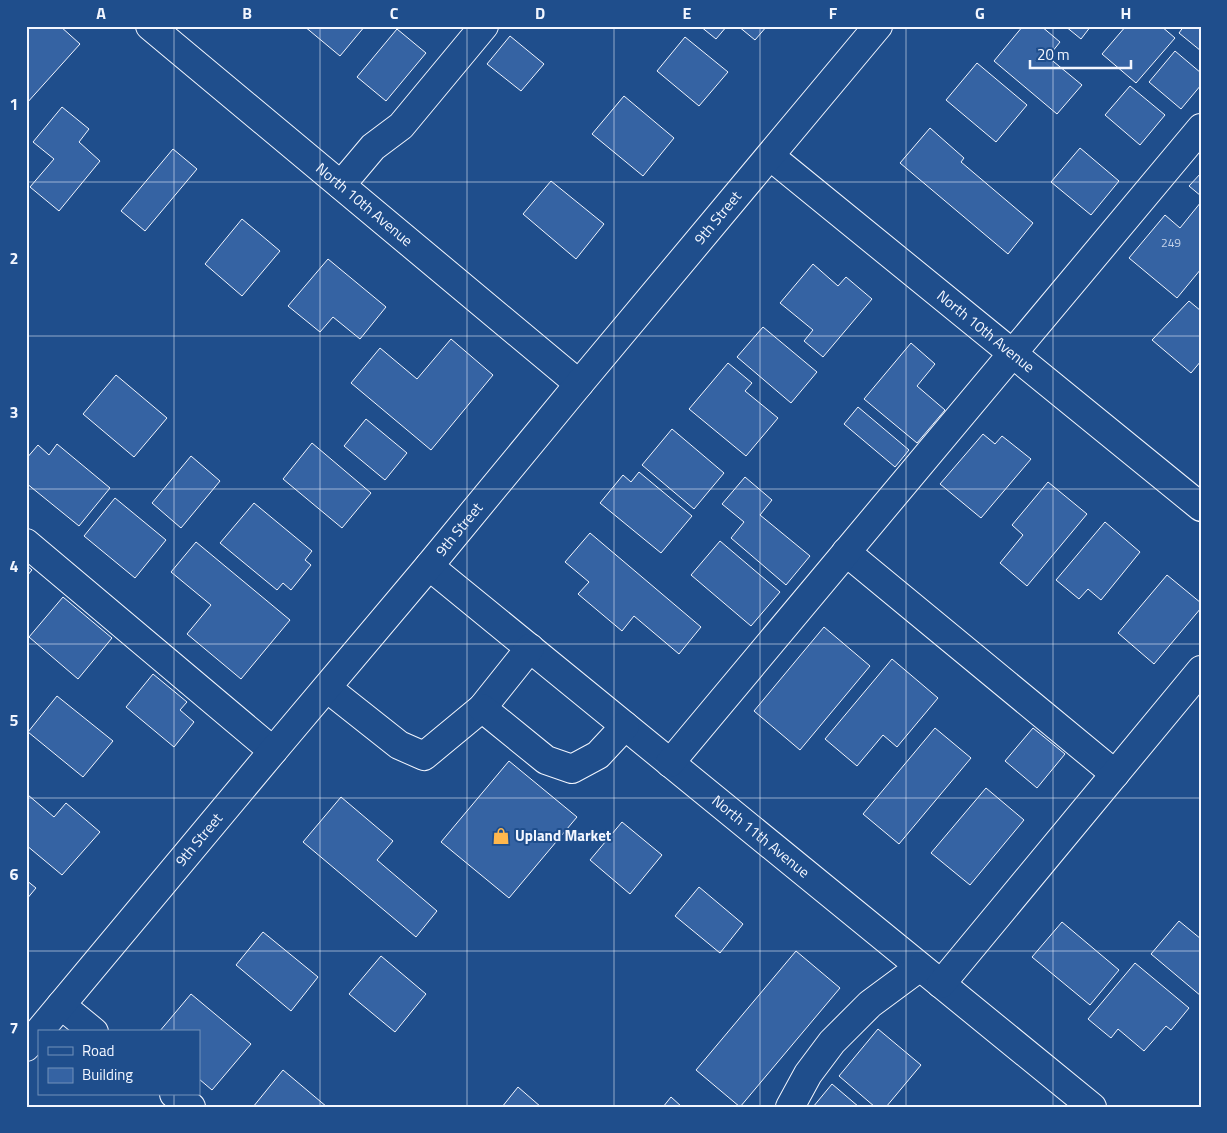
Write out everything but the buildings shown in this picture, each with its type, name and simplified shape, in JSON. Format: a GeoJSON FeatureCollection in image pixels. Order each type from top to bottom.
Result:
{"type":"FeatureCollection","features":[{"type":"Feature","properties":{"kind":"street","name":"North 10th Avenue"},"geometry":{"type":"LineString","coordinates":[[150,26],[579,384]]}},
{"type":"Feature","properties":{"kind":"street"},"geometry":{"type":"LineString","coordinates":[[341,185],[373,147],[402,126],[484,26]]}},
{"type":"Feature","properties":{"kind":"street","name":"9th Street"},"geometry":{"type":"LineString","coordinates":[[40,1030],[878,26]]}},
{"type":"Feature","properties":{"kind":"street"},"geometry":{"type":"LineString","coordinates":[[670,763],[1012,353],[1197,140]]}},
{"type":"Feature","properties":{"kind":"street","name":"North 10th Avenue"},"geometry":{"type":"LineString","coordinates":[[770,156],[1201,507]]}},
{"type":"Feature","properties":{"kind":"street"},"geometry":{"type":"LineString","coordinates":[[26,544],[273,751]]}},
{"type":"Feature","properties":{"kind":"street"},"geometry":{"type":"LineString","coordinates":[[846,552],[1115,774]]}},
{"type":"Feature","properties":{"kind":"street","name":"North 11th Avenue"},"geometry":{"type":"LineString","coordinates":[[429,566],[1092,1107]]}},
{"type":"Feature","properties":{"kind":"street"},"geometry":{"type":"LineString","coordinates":[[327,688],[399,746],[424,756],[482,708],[530,648]]}},
{"type":"Feature","properties":{"kind":"street"},"geometry":{"type":"LineString","coordinates":[[941,984],[1201,670]]}},
{"type":"Feature","properties":{"kind":"street"},"geometry":{"type":"LineString","coordinates":[[482,708],[546,760],[572,770],[598,755],[625,726]]}},
{"type":"Feature","properties":{"kind":"street"},"geometry":{"type":"LineString","coordinates":[[790,1107],[808,1074],[832,1042],[870,1004],[920,967]]}},
{"type":"Feature","properties":{"kind":"street"},"geometry":{"type":"LineString","coordinates":[[61,1005],[92,1030]]}},
{"type":"Feature","properties":{"kind":"street","name":"9th Street"},"geometry":{"type":"LineString","coordinates":[[26,1047],[38,1033]]}},
{"type":"Feature","properties":{"kind":"street"},"geometry":{"type":"LineString","coordinates":[[177,1096],[191,1107]]}},
{"type":"Feature","properties":{"kind":"place","name":"Upland Market"},"geometry":{"type":"Point","coordinates":[501,836]}}]}
